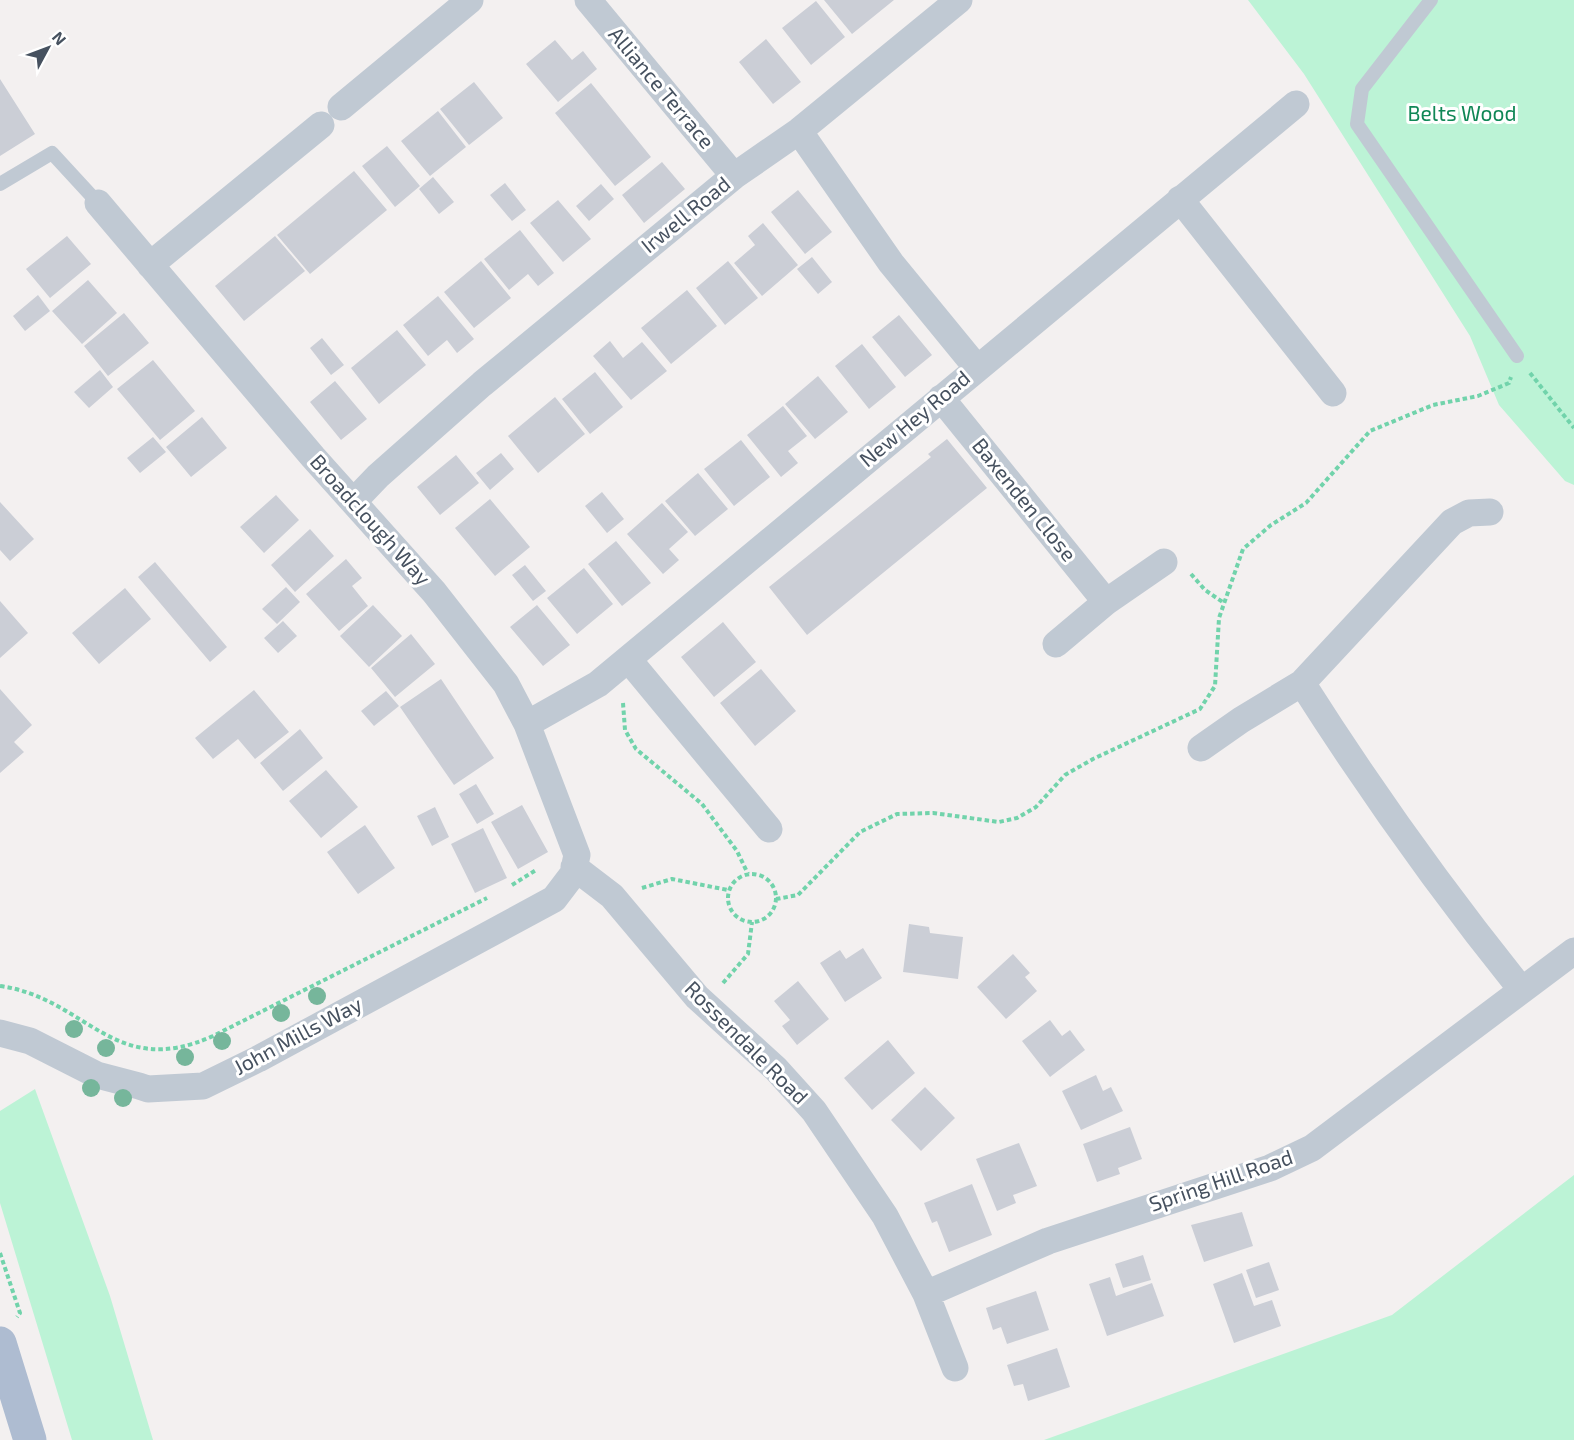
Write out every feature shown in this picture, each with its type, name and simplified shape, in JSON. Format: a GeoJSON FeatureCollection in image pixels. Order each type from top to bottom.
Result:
{"type":"FeatureCollection","features":[{"type":"Feature","properties":{"kind":"main road"},"geometry":{"type":"LineString","coordinates":[[7,1332],[30,1440]]}},
{"type":"Feature","properties":{"kind":"street"},"geometry":{"type":"LineString","coordinates":[[341,107],[470,0]]}},
{"type":"Feature","properties":{"kind":"street","name":"Alliance Terrace"},"geometry":{"type":"LineString","coordinates":[[588,0],[734,176]]}},
{"type":"Feature","properties":{"kind":"street","name":"Irwell Road"},"geometry":{"type":"LineString","coordinates":[[354,501],[378,476],[482,384],[734,176],[799,131],[959,0]]}},
{"type":"Feature","properties":{"kind":"street","name":"New Hey Road"},"geometry":{"type":"LineString","coordinates":[[527,724],[632,664],[941,398],[1296,104]]}},
{"type":"Feature","properties":{"kind":"street"},"geometry":{"type":"LineString","coordinates":[[150,265],[321,125]]}},
{"type":"Feature","properties":{"kind":"street"},"geometry":{"type":"LineString","coordinates":[[799,131],[891,263],[977,368]]}},
{"type":"Feature","properties":{"kind":"street"},"geometry":{"type":"LineString","coordinates":[[1180,199],[1333,393]]}},
{"type":"Feature","properties":{"kind":"street","name":"Broadclough Way"},"geometry":{"type":"LineString","coordinates":[[98,203],[313,457],[434,592],[506,684],[527,724],[577,855],[573,871]]}},
{"type":"Feature","properties":{"kind":"street","name":"Baxenden Close"},"geometry":{"type":"LineString","coordinates":[[941,398],[1106,602]]}},
{"type":"Feature","properties":{"kind":"street"},"geometry":{"type":"LineString","coordinates":[[1201,748],[1241,720],[1302,683],[1452,522],[1469,513],[1490,512]]}},
{"type":"Feature","properties":{"kind":"street"},"geometry":{"type":"LineString","coordinates":[[1056,644],[1106,602],[1164,562]]}},
{"type":"Feature","properties":{"kind":"street"},"geometry":{"type":"LineString","coordinates":[[632,664],[769,829]]}},
{"type":"Feature","properties":{"kind":"street"},"geometry":{"type":"LineString","coordinates":[[1302,683],[1358,771],[1446,894],[1521,989]]}},
{"type":"Feature","properties":{"kind":"street","name":"Rossendale Road"},"geometry":{"type":"LineString","coordinates":[[573,871],[616,901],[704,1003],[776,1070],[814,1111],[885,1216],[926,1294],[955,1368]]}},
{"type":"Feature","properties":{"kind":"street","name":"John Mills Way"},"geometry":{"type":"LineString","coordinates":[[0,1033],[30,1041],[97,1075],[148,1089],[203,1086],[258,1059],[554,899],[573,871]]}},
{"type":"Feature","properties":{"kind":"street","name":"Spring Hill Road"},"geometry":{"type":"LineString","coordinates":[[926,1294],[1048,1241],[1270,1168],[1312,1148],[1574,951]]}},
{"type":"Feature","properties":{"kind":"lane"},"geometry":{"type":"LineString","coordinates":[[1431,0],[1362,89],[1357,124],[1517,356]]}},
{"type":"Feature","properties":{"kind":"lane"},"geometry":{"type":"LineString","coordinates":[[0,184],[52,153],[98,203]]}},
{"type":"Feature","properties":{"kind":"path"},"geometry":{"type":"LineString","coordinates":[[1517,356],[1574,428]]}},
{"type":"Feature","properties":{"kind":"path"},"geometry":{"type":"LineString","coordinates":[[776,899],[798,895],[860,832],[897,814],[933,813],[999,822],[1017,818],[1036,807],[1065,776],[1093,759],[1200,709],[1215,686],[1219,618],[1244,549],[1271,525],[1306,503],[1370,431],[1433,405],[1478,396],[1509,383],[1517,356]]}},
{"type":"Feature","properties":{"kind":"path"},"geometry":{"type":"LineString","coordinates":[[1164,562],[1189,572],[1205,590],[1224,603]]}},
{"type":"Feature","properties":{"kind":"path"},"geometry":{"type":"LineString","coordinates":[[632,664],[623,694],[625,730],[636,749],[702,804],[737,851],[748,874]]}},
{"type":"Feature","properties":{"kind":"path"},"geometry":{"type":"LineString","coordinates":[[506,888],[537,870],[552,856],[573,871]]}},
{"type":"Feature","properties":{"kind":"path"},"geometry":{"type":"LineString","coordinates":[[748,874],[760,875],[772,884],[776,899],[770,914],[752,922],[733,914],[729,906],[728,890],[738,878],[748,874]]}},
{"type":"Feature","properties":{"kind":"path"},"geometry":{"type":"LineString","coordinates":[[616,901],[650,884],[672,879],[728,890]]}},
{"type":"Feature","properties":{"kind":"path"},"geometry":{"type":"LineString","coordinates":[[0,986],[42,999],[119,1042],[145,1050],[173,1049],[213,1036],[496,894]]}},
{"type":"Feature","properties":{"kind":"path"},"geometry":{"type":"LineString","coordinates":[[704,1003],[748,954],[752,922]]}},
{"type":"Feature","properties":{"kind":"path"},"geometry":{"type":"LineString","coordinates":[[0,1253],[20,1313],[7,1332]]}},
{"type":"Feature","properties":{"kind":"green space","name":"Belts Wood"},"geometry":{"type":"Polygon","coordinates":[[[1248,0],[1574,0],[1574,485],[1565,481],[1499,405],[1470,336],[1304,74],[1248,0]]]}},
{"type":"Feature","properties":{"kind":"green space"},"geometry":{"type":"Polygon","coordinates":[[[35,1089],[110,1296],[153,1440],[72,1440],[0,1203],[0,1111],[35,1089]]]}},
{"type":"Feature","properties":{"kind":"green space"},"geometry":{"type":"Polygon","coordinates":[[[1574,1175],[1574,1440],[1044,1440],[1392,1315],[1574,1175]]]}},
{"type":"Feature","properties":{"kind":"building"},"geometry":{"type":"Polygon","coordinates":[[[824,0],[894,0],[852,34],[824,0]]]}},
{"type":"Feature","properties":{"kind":"building"},"geometry":{"type":"Polygon","coordinates":[[[816,1],[845,37],[811,65],[782,28],[816,1]]]}},
{"type":"Feature","properties":{"kind":"building"},"geometry":{"type":"Polygon","coordinates":[[[766,39],[801,82],[773,104],[739,62],[766,39]]]}},
{"type":"Feature","properties":{"kind":"building"},"geometry":{"type":"Polygon","coordinates":[[[555,40],[572,60],[583,51],[597,69],[558,102],[526,64],[555,40]]]}},
{"type":"Feature","properties":{"kind":"building"},"geometry":{"type":"Polygon","coordinates":[[[0,79],[35,134],[0,156],[0,79]]]}},
{"type":"Feature","properties":{"kind":"building"},"geometry":{"type":"Polygon","coordinates":[[[474,82],[503,118],[469,145],[440,109],[474,82]]]}},
{"type":"Feature","properties":{"kind":"building"},"geometry":{"type":"Polygon","coordinates":[[[591,83],[651,157],[615,186],[555,113],[591,83]]]}},
{"type":"Feature","properties":{"kind":"building"},"geometry":{"type":"Polygon","coordinates":[[[438,111],[466,147],[430,176],[401,141],[438,111]]]}},
{"type":"Feature","properties":{"kind":"building"},"geometry":{"type":"Polygon","coordinates":[[[387,146],[420,186],[395,207],[362,166],[387,146]]]}},
{"type":"Feature","properties":{"kind":"building"},"geometry":{"type":"Polygon","coordinates":[[[662,162],[685,189],[644,223],[622,195],[662,162]]]}},
{"type":"Feature","properties":{"kind":"building"},"geometry":{"type":"Polygon","coordinates":[[[354,171],[387,210],[310,274],[277,235],[354,171]]]}},
{"type":"Feature","properties":{"kind":"building"},"geometry":{"type":"Polygon","coordinates":[[[433,177],[454,202],[439,214],[419,189],[433,177]]]}},
{"type":"Feature","properties":{"kind":"building"},"geometry":{"type":"Polygon","coordinates":[[[505,183],[526,210],[512,221],[490,195],[505,183]]]}},
{"type":"Feature","properties":{"kind":"building"},"geometry":{"type":"Polygon","coordinates":[[[601,184],[614,199],[589,221],[576,206],[601,184]]]}},
{"type":"Feature","properties":{"kind":"building"},"geometry":{"type":"Polygon","coordinates":[[[798,190],[832,232],[805,254],[771,212],[798,190]]]}},
{"type":"Feature","properties":{"kind":"building"},"geometry":{"type":"Polygon","coordinates":[[[558,200],[591,239],[563,262],[530,223],[558,200]]]}},
{"type":"Feature","properties":{"kind":"building"},"geometry":{"type":"Polygon","coordinates":[[[763,223],[798,265],[762,296],[734,263],[755,245],[748,236],[763,223]]]}},
{"type":"Feature","properties":{"kind":"building"},"geometry":{"type":"Polygon","coordinates":[[[520,230],[554,273],[538,286],[528,274],[509,290],[484,259],[520,230]]]}},
{"type":"Feature","properties":{"kind":"building"},"geometry":{"type":"Polygon","coordinates":[[[67,236],[91,264],[50,298],[26,269],[67,236]]]}},
{"type":"Feature","properties":{"kind":"building"},"geometry":{"type":"Polygon","coordinates":[[[275,236],[305,271],[244,321],[215,286],[275,236]]]}},
{"type":"Feature","properties":{"kind":"building"},"geometry":{"type":"Polygon","coordinates":[[[812,257],[832,282],[818,294],[797,269],[812,257]]]}},
{"type":"Feature","properties":{"kind":"building"},"geometry":{"type":"Polygon","coordinates":[[[481,261],[511,298],[474,328],[444,292],[481,261]]]}},
{"type":"Feature","properties":{"kind":"building"},"geometry":{"type":"Polygon","coordinates":[[[728,261],[758,298],[725,325],[696,288],[728,261]]]}},
{"type":"Feature","properties":{"kind":"building"},"geometry":{"type":"Polygon","coordinates":[[[88,280],[117,313],[82,344],[52,311],[88,280]]]}},
{"type":"Feature","properties":{"kind":"building"},"geometry":{"type":"Polygon","coordinates":[[[687,290],[717,326],[671,364],[641,328],[687,290]]]}},
{"type":"Feature","properties":{"kind":"building"},"geometry":{"type":"Polygon","coordinates":[[[38,295],[50,311],[25,331],[13,316],[38,295]]]}},
{"type":"Feature","properties":{"kind":"building"},"geometry":{"type":"Polygon","coordinates":[[[438,296],[474,339],[457,353],[447,340],[428,356],[403,325],[438,296]]]}},
{"type":"Feature","properties":{"kind":"building"},"geometry":{"type":"Polygon","coordinates":[[[124,313],[149,343],[108,376],[84,346],[124,313]]]}},
{"type":"Feature","properties":{"kind":"building"},"geometry":{"type":"Polygon","coordinates":[[[899,315],[932,355],[905,377],[872,337],[899,315]]]}},
{"type":"Feature","properties":{"kind":"building"},"geometry":{"type":"Polygon","coordinates":[[[397,330],[426,365],[379,404],[351,368],[397,330]]]}},
{"type":"Feature","properties":{"kind":"building"},"geometry":{"type":"Polygon","coordinates":[[[322,338],[344,365],[331,375],[310,348],[322,338]]]}},
{"type":"Feature","properties":{"kind":"building"},"geometry":{"type":"Polygon","coordinates":[[[610,341],[623,358],[642,342],[667,371],[631,400],[593,356],[610,341]]]}},
{"type":"Feature","properties":{"kind":"building"},"geometry":{"type":"Polygon","coordinates":[[[862,344],[896,387],[869,409],[835,366],[862,344]]]}},
{"type":"Feature","properties":{"kind":"building"},"geometry":{"type":"Polygon","coordinates":[[[153,360],[195,411],[160,440],[117,389],[153,360]]]}},
{"type":"Feature","properties":{"kind":"building"},"geometry":{"type":"Polygon","coordinates":[[[100,370],[113,387],[89,408],[74,392],[100,370]]]}},
{"type":"Feature","properties":{"kind":"building"},"geometry":{"type":"Polygon","coordinates":[[[595,372],[623,407],[590,434],[562,399],[595,372]]]}},
{"type":"Feature","properties":{"kind":"building"},"geometry":{"type":"Polygon","coordinates":[[[818,376],[848,412],[815,439],[785,404],[818,376]]]}},
{"type":"Feature","properties":{"kind":"building"},"geometry":{"type":"Polygon","coordinates":[[[335,381],[367,419],[341,440],[310,402],[335,381]]]}},
{"type":"Feature","properties":{"kind":"building"},"geometry":{"type":"Polygon","coordinates":[[[555,397],[585,434],[538,473],[508,436],[555,397]]]}},
{"type":"Feature","properties":{"kind":"building"},"geometry":{"type":"Polygon","coordinates":[[[783,406],[807,436],[788,451],[798,463],[781,477],[747,435],[783,406]]]}},
{"type":"Feature","properties":{"kind":"building"},"geometry":{"type":"Polygon","coordinates":[[[202,417],[227,448],[191,477],[166,447],[202,417]]]}},
{"type":"Feature","properties":{"kind":"building"},"geometry":{"type":"Polygon","coordinates":[[[153,437],[166,452],[140,473],[127,458],[153,437]]]}},
{"type":"Feature","properties":{"kind":"building"},"geometry":{"type":"Polygon","coordinates":[[[947,439],[987,488],[807,635],[769,587],[931,457],[928,454],[947,439]]]}},
{"type":"Feature","properties":{"kind":"building"},"geometry":{"type":"Polygon","coordinates":[[[741,440],[770,477],[734,506],[704,469],[741,440]]]}},
{"type":"Feature","properties":{"kind":"building"},"geometry":{"type":"Polygon","coordinates":[[[501,453],[514,469],[490,490],[476,473],[501,453]]]}},
{"type":"Feature","properties":{"kind":"building"},"geometry":{"type":"Polygon","coordinates":[[[456,455],[479,483],[440,515],[417,487],[456,455]]]}},
{"type":"Feature","properties":{"kind":"building"},"geometry":{"type":"Polygon","coordinates":[[[698,473],[728,509],[695,536],[665,501],[698,473]]]}},
{"type":"Feature","properties":{"kind":"building"},"geometry":{"type":"Polygon","coordinates":[[[602,492],[624,519],[607,533],[585,506],[602,492]]]}},
{"type":"Feature","properties":{"kind":"building"},"geometry":{"type":"Polygon","coordinates":[[[276,495],[299,520],[264,553],[240,527],[276,495]]]}},
{"type":"Feature","properties":{"kind":"building"},"geometry":{"type":"Polygon","coordinates":[[[490,499],[530,547],[495,576],[455,528],[490,499]]]}},
{"type":"Feature","properties":{"kind":"building"},"geometry":{"type":"Polygon","coordinates":[[[0,502],[34,539],[10,561],[0,550],[0,502]]]}},
{"type":"Feature","properties":{"kind":"building"},"geometry":{"type":"Polygon","coordinates":[[[662,503],[688,532],[669,549],[679,560],[663,574],[627,534],[662,503]]]}},
{"type":"Feature","properties":{"kind":"building"},"geometry":{"type":"Polygon","coordinates":[[[310,529],[334,556],[295,592],[271,565],[310,529]]]}},
{"type":"Feature","properties":{"kind":"building"},"geometry":{"type":"Polygon","coordinates":[[[616,541],[651,583],[622,606],[588,564],[616,541]]]}},
{"type":"Feature","properties":{"kind":"building"},"geometry":{"type":"Polygon","coordinates":[[[346,559],[362,578],[352,586],[368,606],[339,631],[306,594],[346,559]]]}},
{"type":"Feature","properties":{"kind":"building"},"geometry":{"type":"Polygon","coordinates":[[[155,562],[227,647],[210,662],[138,577],[155,562]]]}},
{"type":"Feature","properties":{"kind":"building"},"geometry":{"type":"Polygon","coordinates":[[[525,565],[546,591],[533,601],[512,575],[525,565]]]}},
{"type":"Feature","properties":{"kind":"building"},"geometry":{"type":"Polygon","coordinates":[[[584,568],[613,604],[577,634],[547,598],[584,568]]]}},
{"type":"Feature","properties":{"kind":"building"},"geometry":{"type":"Polygon","coordinates":[[[286,587],[300,602],[277,624],[262,609],[286,587]]]}},
{"type":"Feature","properties":{"kind":"building"},"geometry":{"type":"Polygon","coordinates":[[[125,588],[151,619],[99,664],[72,633],[125,588]]]}},
{"type":"Feature","properties":{"kind":"building"},"geometry":{"type":"Polygon","coordinates":[[[0,601],[28,633],[0,658],[0,601]]]}},
{"type":"Feature","properties":{"kind":"building"},"geometry":{"type":"Polygon","coordinates":[[[373,605],[402,636],[369,667],[340,636],[373,605]]]}},
{"type":"Feature","properties":{"kind":"building"},"geometry":{"type":"Polygon","coordinates":[[[537,605],[570,645],[543,666],[510,627],[537,605]]]}},
{"type":"Feature","properties":{"kind":"building"},"geometry":{"type":"Polygon","coordinates":[[[283,621],[297,636],[278,653],[264,638],[283,621]]]}},
{"type":"Feature","properties":{"kind":"building"},"geometry":{"type":"Polygon","coordinates":[[[723,622],[756,662],[714,697],[681,657],[723,622]]]}},
{"type":"Feature","properties":{"kind":"building"},"geometry":{"type":"Polygon","coordinates":[[[411,634],[435,664],[395,697],[371,668],[411,634]]]}},
{"type":"Feature","properties":{"kind":"building"},"geometry":{"type":"Polygon","coordinates":[[[761,669],[796,711],[755,746],[720,703],[761,669]]]}},
{"type":"Feature","properties":{"kind":"building"},"geometry":{"type":"Polygon","coordinates":[[[441,679],[494,758],[454,785],[400,707],[441,679]]]}},
{"type":"Feature","properties":{"kind":"building"},"geometry":{"type":"Polygon","coordinates":[[[0,689],[32,725],[14,742],[24,752],[0,773],[0,689]]]}},
{"type":"Feature","properties":{"kind":"building"},"geometry":{"type":"Polygon","coordinates":[[[254,690],[289,732],[255,759],[238,739],[213,759],[195,738],[254,690]]]}},
{"type":"Feature","properties":{"kind":"building"},"geometry":{"type":"Polygon","coordinates":[[[386,691],[399,706],[374,726],[361,711],[386,691]]]}},
{"type":"Feature","properties":{"kind":"building"},"geometry":{"type":"Polygon","coordinates":[[[300,729],[323,758],[283,791],[260,763],[300,729]]]}},
{"type":"Feature","properties":{"kind":"building"},"geometry":{"type":"Polygon","coordinates":[[[326,770],[358,807],[321,838],[289,801],[326,770]]]}},
{"type":"Feature","properties":{"kind":"building"},"geometry":{"type":"Polygon","coordinates":[[[476,784],[494,814],[477,824],[459,794],[476,784]]]}},
{"type":"Feature","properties":{"kind":"building"},"geometry":{"type":"Polygon","coordinates":[[[522,805],[548,852],[518,869],[491,822],[522,805]]]}},
{"type":"Feature","properties":{"kind":"building"},"geometry":{"type":"Polygon","coordinates":[[[435,807],[449,837],[432,846],[417,816],[435,807]]]}},
{"type":"Feature","properties":{"kind":"building"},"geometry":{"type":"Polygon","coordinates":[[[365,825],[395,868],[358,894],[327,852],[365,825]]]}},
{"type":"Feature","properties":{"kind":"building"},"geometry":{"type":"Polygon","coordinates":[[[483,828],[507,878],[475,893],[451,844],[483,828]]]}},
{"type":"Feature","properties":{"kind":"building"},"geometry":{"type":"Polygon","coordinates":[[[909,924],[929,927],[930,933],[963,937],[958,979],[903,972],[909,924]]]}},
{"type":"Feature","properties":{"kind":"building"},"geometry":{"type":"Polygon","coordinates":[[[863,948],[882,978],[845,1002],[820,963],[840,950],[846,959],[863,948]]]}},
{"type":"Feature","properties":{"kind":"building"},"geometry":{"type":"Polygon","coordinates":[[[1013,954],[1030,973],[1025,977],[1037,991],[1006,1019],[977,987],[1013,954]]]}},
{"type":"Feature","properties":{"kind":"building"},"geometry":{"type":"Polygon","coordinates":[[[798,981],[829,1019],[797,1045],[782,1026],[790,1020],[774,1001],[798,981]]]}},
{"type":"Feature","properties":{"kind":"building"},"geometry":{"type":"Polygon","coordinates":[[[1050,1020],[1062,1036],[1070,1030],[1085,1050],[1050,1077],[1022,1041],[1050,1020]]]}},
{"type":"Feature","properties":{"kind":"building"},"geometry":{"type":"Polygon","coordinates":[[[888,1040],[915,1073],[872,1110],[844,1078],[888,1040]]]}},
{"type":"Feature","properties":{"kind":"building"},"geometry":{"type":"Polygon","coordinates":[[[1096,1075],[1103,1091],[1111,1087],[1123,1111],[1081,1130],[1062,1091],[1096,1075]]]}},
{"type":"Feature","properties":{"kind":"building"},"geometry":{"type":"Polygon","coordinates":[[[925,1087],[955,1118],[921,1151],[891,1120],[925,1087]]]}},
{"type":"Feature","properties":{"kind":"building"},"geometry":{"type":"Polygon","coordinates":[[[1130,1127],[1142,1159],[1118,1168],[1120,1174],[1097,1182],[1083,1144],[1130,1127]]]}},
{"type":"Feature","properties":{"kind":"building"},"geometry":{"type":"Polygon","coordinates":[[[1019,1143],[1037,1186],[1013,1195],[1016,1203],[997,1211],[976,1159],[1019,1143]]]}},
{"type":"Feature","properties":{"kind":"building"},"geometry":{"type":"Polygon","coordinates":[[[972,1184],[992,1235],[949,1252],[937,1221],[932,1223],[924,1203],[972,1184]]]}},
{"type":"Feature","properties":{"kind":"building"},"geometry":{"type":"Polygon","coordinates":[[[1242,1212],[1253,1246],[1204,1262],[1191,1225],[1242,1212]]]}},
{"type":"Feature","properties":{"kind":"building"},"geometry":{"type":"Polygon","coordinates":[[[1143,1255],[1151,1280],[1123,1288],[1115,1264],[1143,1255]]]}},
{"type":"Feature","properties":{"kind":"building"},"geometry":{"type":"Polygon","coordinates":[[[1269,1262],[1279,1290],[1256,1298],[1246,1270],[1269,1262]]]}},
{"type":"Feature","properties":{"kind":"building"},"geometry":{"type":"Polygon","coordinates":[[[1242,1273],[1254,1306],[1272,1300],[1281,1326],[1234,1343],[1213,1284],[1242,1273]]]}},
{"type":"Feature","properties":{"kind":"building"},"geometry":{"type":"Polygon","coordinates":[[[1110,1277],[1116,1296],[1152,1283],[1164,1316],[1107,1336],[1089,1284],[1110,1277]]]}},
{"type":"Feature","properties":{"kind":"building"},"geometry":{"type":"Polygon","coordinates":[[[1036,1291],[1049,1330],[1007,1344],[1001,1327],[993,1330],[986,1308],[1036,1291]]]}},
{"type":"Feature","properties":{"kind":"building"},"geometry":{"type":"Polygon","coordinates":[[[1057,1348],[1070,1387],[1028,1401],[1023,1384],[1014,1386],[1007,1365],[1057,1348]]]}}]}
